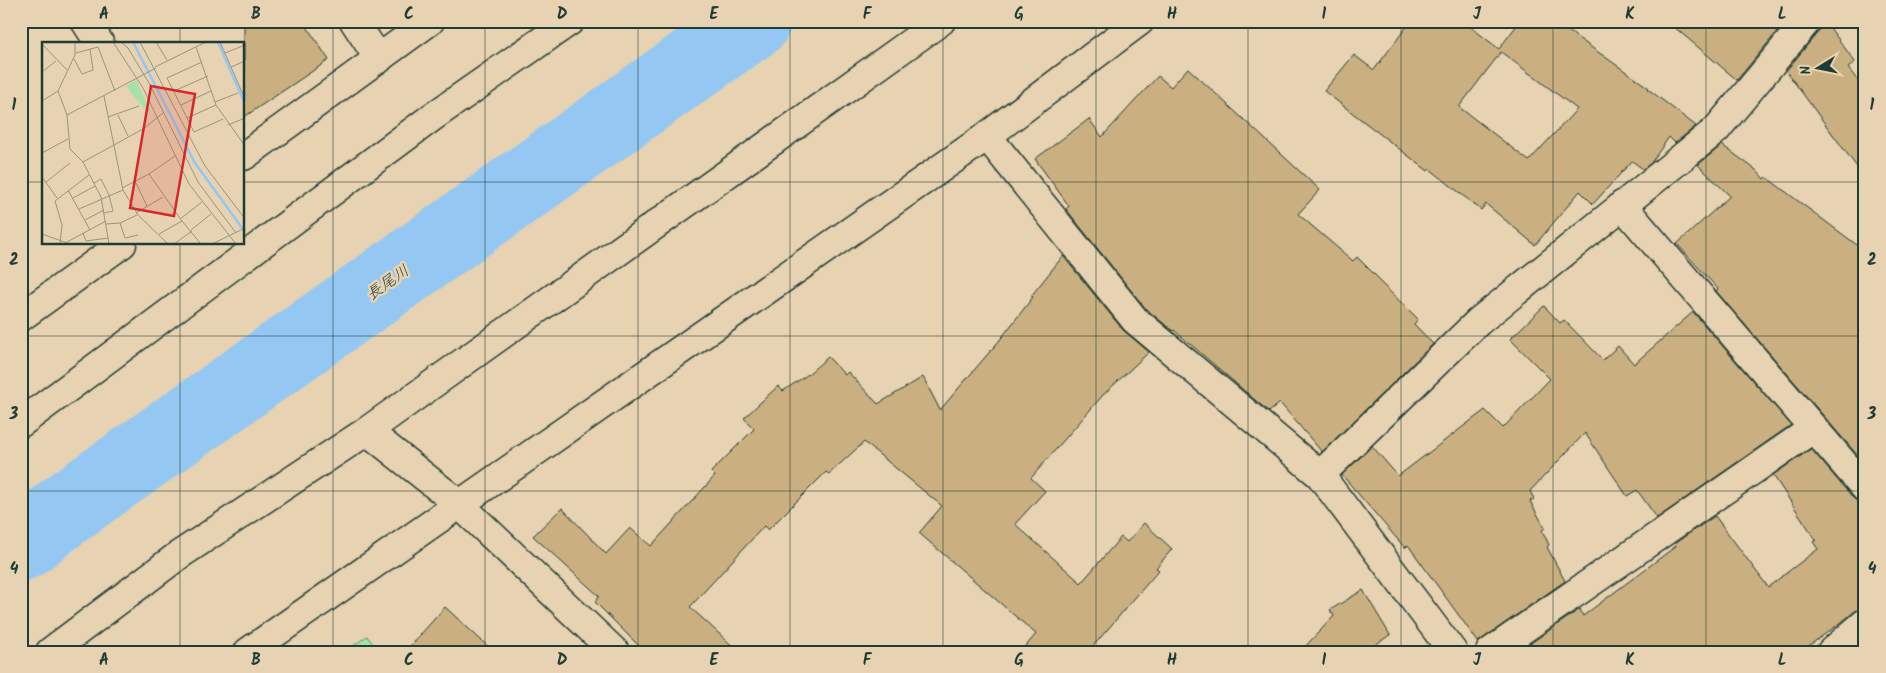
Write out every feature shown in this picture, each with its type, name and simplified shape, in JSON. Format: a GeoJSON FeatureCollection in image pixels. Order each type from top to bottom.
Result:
{"type":"FeatureCollection","features":[{"type":"Feature","properties":{"kind":"street"},"geometry":{"type":"LineString","coordinates":[[85,21],[99,42]]}},
{"type":"Feature","properties":{"kind":"street"},"geometry":{"type":"LineString","coordinates":[[354,21],[379,58]]}},
{"type":"Feature","properties":{"kind":"street"},"geometry":{"type":"LineString","coordinates":[[245,155],[430,21]]}},
{"type":"Feature","properties":{"kind":"street"},"geometry":{"type":"LineString","coordinates":[[21,423],[431,118],[570,21]]}},
{"type":"Feature","properties":{"kind":"street"},"geometry":{"type":"LineString","coordinates":[[50,652],[179,555],[367,431],[941,21]]}},
{"type":"Feature","properties":{"kind":"street"},"geometry":{"type":"LineString","coordinates":[[248,652],[987,136],[1140,21]]}},
{"type":"Feature","properties":{"kind":"street"},"geometry":{"type":"LineString","coordinates":[[1320,475],[1478,322],[1716,130],[1807,21]]}},
{"type":"Feature","properties":{"kind":"street"},"geometry":{"type":"LineString","coordinates":[[987,136],[1135,320],[1320,475],[1453,652]]}},
{"type":"Feature","properties":{"kind":"street"},"geometry":{"type":"LineString","coordinates":[[1622,205],[1865,488]]}},
{"type":"Feature","properties":{"kind":"street"},"geometry":{"type":"LineString","coordinates":[[21,317],[121,245]]}},
{"type":"Feature","properties":{"kind":"street"},"geometry":{"type":"LineString","coordinates":[[1490,652],[1814,428]]}},
{"type":"Feature","properties":{"kind":"street"},"geometry":{"type":"LineString","coordinates":[[367,431],[459,504],[615,652]]}},
{"type":"Feature","properties":{"kind":"street"},"geometry":{"type":"LineString","coordinates":[[1831,652],[1865,623]]}},
{"type":"Feature","properties":{"kind":"green space"},"geometry":{"type":"Polygon","coordinates":[[[367,636],[379,652],[345,652],[367,636]]]}},
{"type":"Feature","properties":{"kind":"building"},"geometry":{"type":"Polygon","coordinates":[[[244,21],[303,21],[329,60],[245,116],[244,21]]]}},
{"type":"Feature","properties":{"kind":"building"},"geometry":{"type":"Polygon","coordinates":[[[1411,21],[1463,21],[1499,49],[1520,21],[1554,21],[1649,88],[1696,126],[1675,143],[1669,137],[1651,163],[1643,169],[1632,161],[1593,204],[1580,191],[1535,245],[1486,204],[1481,210],[1430,169],[1428,171],[1324,91],[1354,55],[1374,70],[1411,21]],[[1501,52],[1459,107],[1529,161],[1577,109],[1501,52]]]}},
{"type":"Feature","properties":{"kind":"building"},"geometry":{"type":"Polygon","coordinates":[[[1667,21],[1786,21],[1737,80],[1667,21]]]}},
{"type":"Feature","properties":{"kind":"building"},"geometry":{"type":"Polygon","coordinates":[[[1822,21],[1825,21],[1855,62],[1848,68],[1865,90],[1865,178],[1786,71],[1819,31],[1822,21]]]}},
{"type":"Feature","properties":{"kind":"building"},"geometry":{"type":"Polygon","coordinates":[[[1188,68],[1320,190],[1298,214],[1353,261],[1357,257],[1418,319],[1414,324],[1433,344],[1322,452],[1280,403],[1269,412],[1174,330],[1146,309],[1066,209],[1069,206],[1035,159],[1089,119],[1102,137],[1158,76],[1171,87],[1188,68]]]}},
{"type":"Feature","properties":{"kind":"building"},"geometry":{"type":"Polygon","coordinates":[[[1722,145],[1756,170],[1764,179],[1766,177],[1865,251],[1865,464],[1716,291],[1718,289],[1677,244],[1730,196],[1698,165],[1722,145]]]}},
{"type":"Feature","properties":{"kind":"building"},"geometry":{"type":"Polygon","coordinates":[[[1063,256],[1123,330],[1149,352],[1103,395],[1031,478],[1045,491],[1015,524],[1081,583],[1121,537],[1127,542],[1144,523],[1172,549],[1156,568],[1159,570],[1088,652],[1021,652],[1036,634],[919,533],[942,506],[864,442],[829,474],[826,472],[768,530],[764,526],[690,607],[739,652],[645,652],[595,602],[599,596],[533,536],[562,508],[606,554],[630,528],[651,546],[715,476],[711,472],[754,429],[744,418],[778,386],[783,391],[807,375],[828,357],[845,375],[848,372],[878,404],[923,377],[940,410],[999,341],[1033,297],[1031,296],[1063,256]]]}},
{"type":"Feature","properties":{"kind":"building"},"geometry":{"type":"Polygon","coordinates":[[[1544,306],[1560,323],[1564,320],[1603,360],[1618,346],[1634,364],[1693,312],[1791,425],[1657,518],[1637,490],[1627,496],[1585,433],[1530,491],[1534,499],[1530,501],[1545,528],[1542,530],[1549,545],[1547,547],[1565,581],[1478,642],[1408,545],[1405,548],[1342,475],[1372,446],[1398,476],[1485,410],[1503,428],[1550,379],[1510,339],[1544,306]]]}},
{"type":"Feature","properties":{"kind":"building"},"geometry":{"type":"Polygon","coordinates":[[[1811,449],[1853,498],[1859,503],[1865,503],[1865,607],[1855,611],[1800,652],[1518,652],[1580,609],[1583,616],[1676,546],[1675,543],[1715,516],[1768,587],[1818,549],[1813,542],[1816,540],[1773,475],[1811,449]]]}},
{"type":"Feature","properties":{"kind":"building"},"geometry":{"type":"Polygon","coordinates":[[[1363,590],[1390,635],[1364,652],[1300,652],[1334,616],[1330,610],[1363,590]]]}},
{"type":"Feature","properties":{"kind":"building"},"geometry":{"type":"Polygon","coordinates":[[[445,607],[494,652],[405,652],[445,607]]]}},
{"type":"Feature","properties":{"kind":"waterway","name":"長尾川"},"geometry":{"type":"LineString","coordinates":[[21,544],[69,507],[754,21]]}}]}
